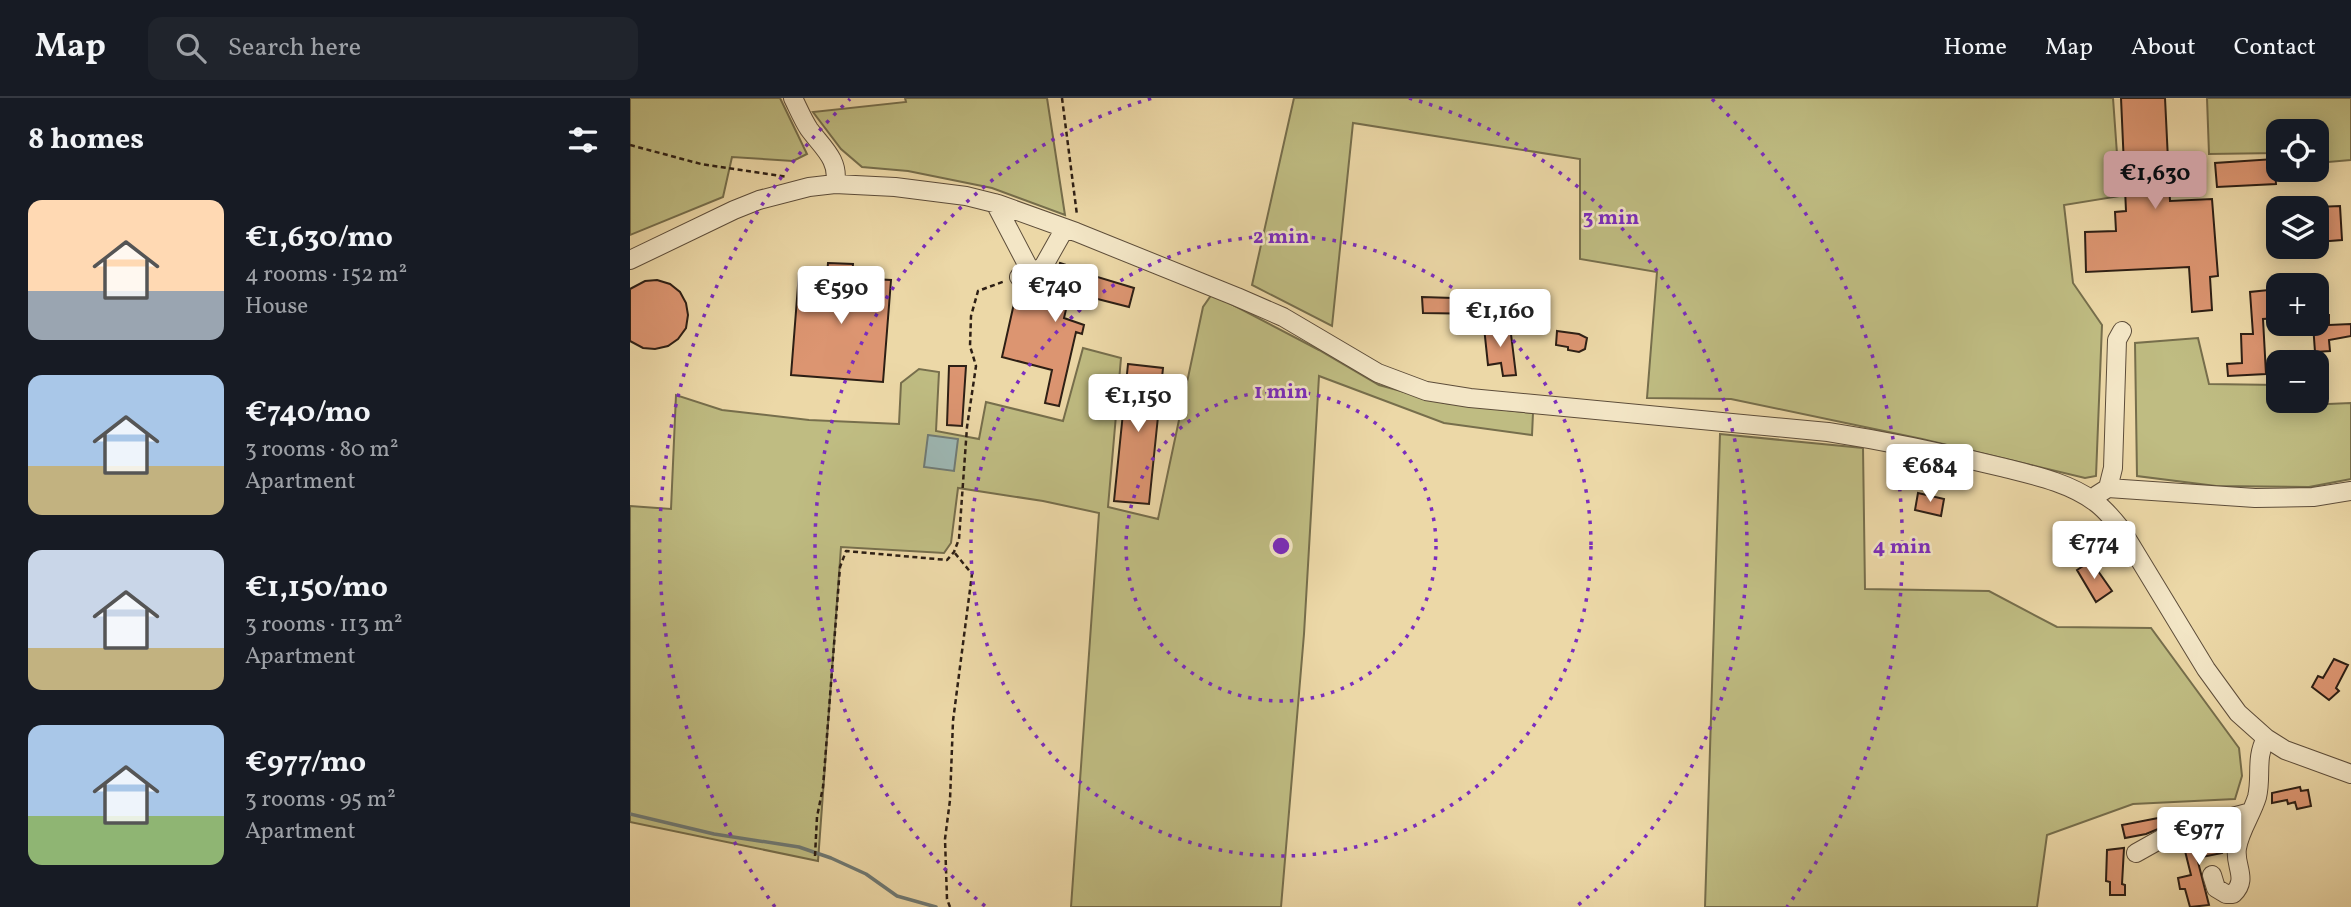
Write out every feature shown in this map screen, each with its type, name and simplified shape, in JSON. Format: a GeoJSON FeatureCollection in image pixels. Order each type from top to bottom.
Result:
{"type":"FeatureCollection","features":[{"type":"Feature","properties":{"kind":"street"},"geometry":{"type":"LineString","coordinates":[[793,98],[807,125],[834,162],[835,184]]}},
{"type":"Feature","properties":{"kind":"street"},"geometry":{"type":"LineString","coordinates":[[630,260],[760,200],[809,187],[835,184],[933,191],[995,203],[1139,256],[1283,317],[1378,373],[1426,391],[1470,398],[1866,438],[2039,477],[2095,501],[2121,529],[2206,669],[2238,713],[2266,738],[2285,750],[2351,774]]}},
{"type":"Feature","properties":{"kind":"street"},"geometry":{"type":"LineString","coordinates":[[995,203],[1025,274],[1044,267],[1070,230]]}},
{"type":"Feature","properties":{"kind":"street"},"geometry":{"type":"LineString","coordinates":[[2108,488],[2113,468],[2116,340],[2122,331]]}},
{"type":"Feature","properties":{"kind":"street"},"geometry":{"type":"LineString","coordinates":[[2095,501],[2097,495],[2108,488],[2265,498],[2313,497],[2351,491]]}},
{"type":"Feature","properties":{"kind":"street"},"geometry":{"type":"LineString","coordinates":[[2212,875],[2216,888],[2220,891],[2233,894],[2240,886],[2241,871],[2237,850],[2257,796],[2260,752],[2266,738]]}},
{"type":"Feature","properties":{"kind":"street"},"geometry":{"type":"LineString","coordinates":[[2136,853],[2161,839],[2188,829],[2251,812]]}},
{"type":"Feature","properties":{"kind":"path"},"geometry":{"type":"LineString","coordinates":[[1062,98],[1078,225],[1070,230]]}},
{"type":"Feature","properties":{"kind":"path"},"geometry":{"type":"LineString","coordinates":[[630,145],[701,164],[795,178]]}},
{"type":"Feature","properties":{"kind":"path"},"geometry":{"type":"LineString","coordinates":[[815,856],[840,567],[846,551],[947,560],[954,552],[959,540],[967,427],[976,366],[970,346],[971,316],[978,291],[1025,274]]}},
{"type":"Feature","properties":{"kind":"path"},"geometry":{"type":"LineString","coordinates":[[950,907],[947,899],[945,839],[950,800],[954,709],[972,575],[954,552]]}},
{"type":"Feature","properties":{"kind":"shaded area"},"geometry":{"type":"Polygon","coordinates":[[[630,98],[780,98],[807,154],[793,161],[732,157],[723,197],[630,235],[630,98]]]}},
{"type":"Feature","properties":{"kind":"shaded area"},"geometry":{"type":"Polygon","coordinates":[[[905,98],[1047,98],[1065,215],[992,188],[908,171],[862,167],[841,149],[813,112],[906,102],[905,98]]]}},
{"type":"Feature","properties":{"kind":"shaded area"},"geometry":{"type":"Polygon","coordinates":[[[1294,98],[2113,98],[2120,196],[2064,205],[2073,283],[2102,325],[2096,476],[2085,478],[1922,439],[1731,399],[1647,398],[1657,272],[1580,259],[1580,159],[1353,123],[1332,326],[1252,285],[1294,98]]]}},
{"type":"Feature","properties":{"kind":"shaded area"},"geometry":{"type":"Polygon","coordinates":[[[2207,98],[2351,98],[2351,160],[2329,162],[2329,119],[2266,119],[2266,153],[2209,154],[2207,98]]]}},
{"type":"Feature","properties":{"kind":"shaded area"},"geometry":{"type":"Polygon","coordinates":[[[1212,294],[1379,385],[1445,403],[1533,413],[1532,435],[1444,423],[1319,376],[1304,634],[1281,907],[1071,907],[1099,513],[958,488],[951,543],[944,553],[841,547],[818,861],[630,822],[630,506],[671,509],[676,395],[722,410],[809,420],[899,424],[901,383],[919,369],[939,372],[936,431],[979,439],[986,402],[1063,421],[1083,348],[1121,358],[1108,507],[1158,519],[1203,307],[1212,294]]]}},
{"type":"Feature","properties":{"kind":"shaded area"},"geometry":{"type":"Polygon","coordinates":[[[2198,338],[2209,384],[2266,385],[2266,413],[2329,413],[2329,404],[2351,403],[2351,479],[2309,487],[2216,486],[2137,476],[2135,343],[2198,338]]]}},
{"type":"Feature","properties":{"kind":"shaded area"},"geometry":{"type":"Polygon","coordinates":[[[1720,434],[1863,448],[1865,589],[1989,591],[2057,627],[2151,628],[2239,748],[2242,776],[2235,799],[2133,804],[2047,835],[2037,907],[1705,907],[1720,434]]]}},
{"type":"Feature","properties":{"kind":"water"},"geometry":{"type":"Polygon","coordinates":[[[928,435],[958,439],[954,471],[924,467],[928,435]]]}},
{"type":"Feature","properties":{"kind":"building"},"geometry":{"type":"Polygon","coordinates":[[[2121,98],[2165,98],[2170,201],[2212,199],[2218,276],[2210,277],[2212,310],[2192,312],[2189,267],[2086,272],[2085,232],[2116,231],[2115,212],[2126,211],[2121,98]]]}},
{"type":"Feature","properties":{"kind":"building"},"geometry":{"type":"Polygon","coordinates":[[[2266,160],[2266,182],[2276,184],[2217,187],[2215,163],[2266,160]]]}},
{"type":"Feature","properties":{"kind":"building"},"geometry":{"type":"Polygon","coordinates":[[[2329,206],[2340,206],[2342,240],[2329,241],[2329,206]]]}},
{"type":"Feature","properties":{"kind":"building"},"geometry":{"type":"Polygon","coordinates":[[[828,263],[853,264],[852,278],[891,280],[883,382],[791,375],[799,273],[827,275],[828,263]]]}},
{"type":"Feature","properties":{"kind":"building"},"geometry":{"type":"Polygon","coordinates":[[[1060,263],[1134,288],[1129,307],[1070,292],[1064,318],[1084,325],[1082,334],[1076,332],[1059,406],[1045,403],[1052,370],[1002,357],[1017,290],[1051,298],[1060,263]]]}},
{"type":"Feature","properties":{"kind":"building"},"geometry":{"type":"Polygon","coordinates":[[[657,280],[670,284],[680,292],[688,315],[686,328],[678,339],[668,346],[643,348],[630,341],[630,289],[645,281],[657,280]]]}},
{"type":"Feature","properties":{"kind":"building"},"geometry":{"type":"Polygon","coordinates":[[[2266,290],[2266,319],[2263,319],[2266,374],[2228,376],[2227,364],[2242,363],[2241,334],[2253,334],[2250,292],[2266,290]]]}},
{"type":"Feature","properties":{"kind":"building"},"geometry":{"type":"Polygon","coordinates":[[[1422,297],[1484,299],[1484,314],[1423,313],[1422,297]]]}},
{"type":"Feature","properties":{"kind":"building"},"geometry":{"type":"Polygon","coordinates":[[[2351,324],[2351,336],[2329,340],[2330,351],[2315,350],[2314,336],[2329,336],[2329,325],[2351,324]]]}},
{"type":"Feature","properties":{"kind":"building"},"geometry":{"type":"Polygon","coordinates":[[[1510,326],[1516,375],[1503,376],[1501,363],[1488,365],[1484,327],[1510,326]]]}},
{"type":"Feature","properties":{"kind":"building"},"geometry":{"type":"Polygon","coordinates":[[[1557,331],[1587,338],[1585,349],[1579,352],[1556,345],[1557,331]]]}},
{"type":"Feature","properties":{"kind":"building"},"geometry":{"type":"Polygon","coordinates":[[[1128,364],[1163,368],[1149,504],[1114,501],[1128,364]]]}},
{"type":"Feature","properties":{"kind":"building"},"geometry":{"type":"Polygon","coordinates":[[[949,366],[966,366],[962,426],[947,425],[949,366]]]}},
{"type":"Feature","properties":{"kind":"building"},"geometry":{"type":"Polygon","coordinates":[[[1918,493],[1944,499],[1941,516],[1915,510],[1918,493]]]}},
{"type":"Feature","properties":{"kind":"building"},"geometry":{"type":"Polygon","coordinates":[[[2091,561],[2112,591],[2096,602],[2077,570],[2091,561]]]}},
{"type":"Feature","properties":{"kind":"building"},"geometry":{"type":"Polygon","coordinates":[[[2334,659],[2348,665],[2336,688],[2339,691],[2329,700],[2312,687],[2318,676],[2323,678],[2334,659]]]}},
{"type":"Feature","properties":{"kind":"building"},"geometry":{"type":"Polygon","coordinates":[[[2300,787],[2301,791],[2308,790],[2311,806],[2297,809],[2295,802],[2288,804],[2287,800],[2272,803],[2272,793],[2300,787]]]}},
{"type":"Feature","properties":{"kind":"building"},"geometry":{"type":"Polygon","coordinates":[[[2179,814],[2180,820],[2146,834],[2125,838],[2122,825],[2179,814]]]}},
{"type":"Feature","properties":{"kind":"building"},"geometry":{"type":"Polygon","coordinates":[[[2223,831],[2226,845],[2221,846],[2222,853],[2197,858],[2209,905],[2190,907],[2185,889],[2180,889],[2178,878],[2191,875],[2183,843],[2223,831]]]}},
{"type":"Feature","properties":{"kind":"building"},"geometry":{"type":"Polygon","coordinates":[[[2124,848],[2122,884],[2125,885],[2125,895],[2110,895],[2110,882],[2106,881],[2107,850],[2124,848]]]}},
{"type":"Feature","properties":{"kind":"waterway"},"geometry":{"type":"LineString","coordinates":[[630,814],[714,834],[799,847],[866,874],[897,896],[936,907]]}}]}
